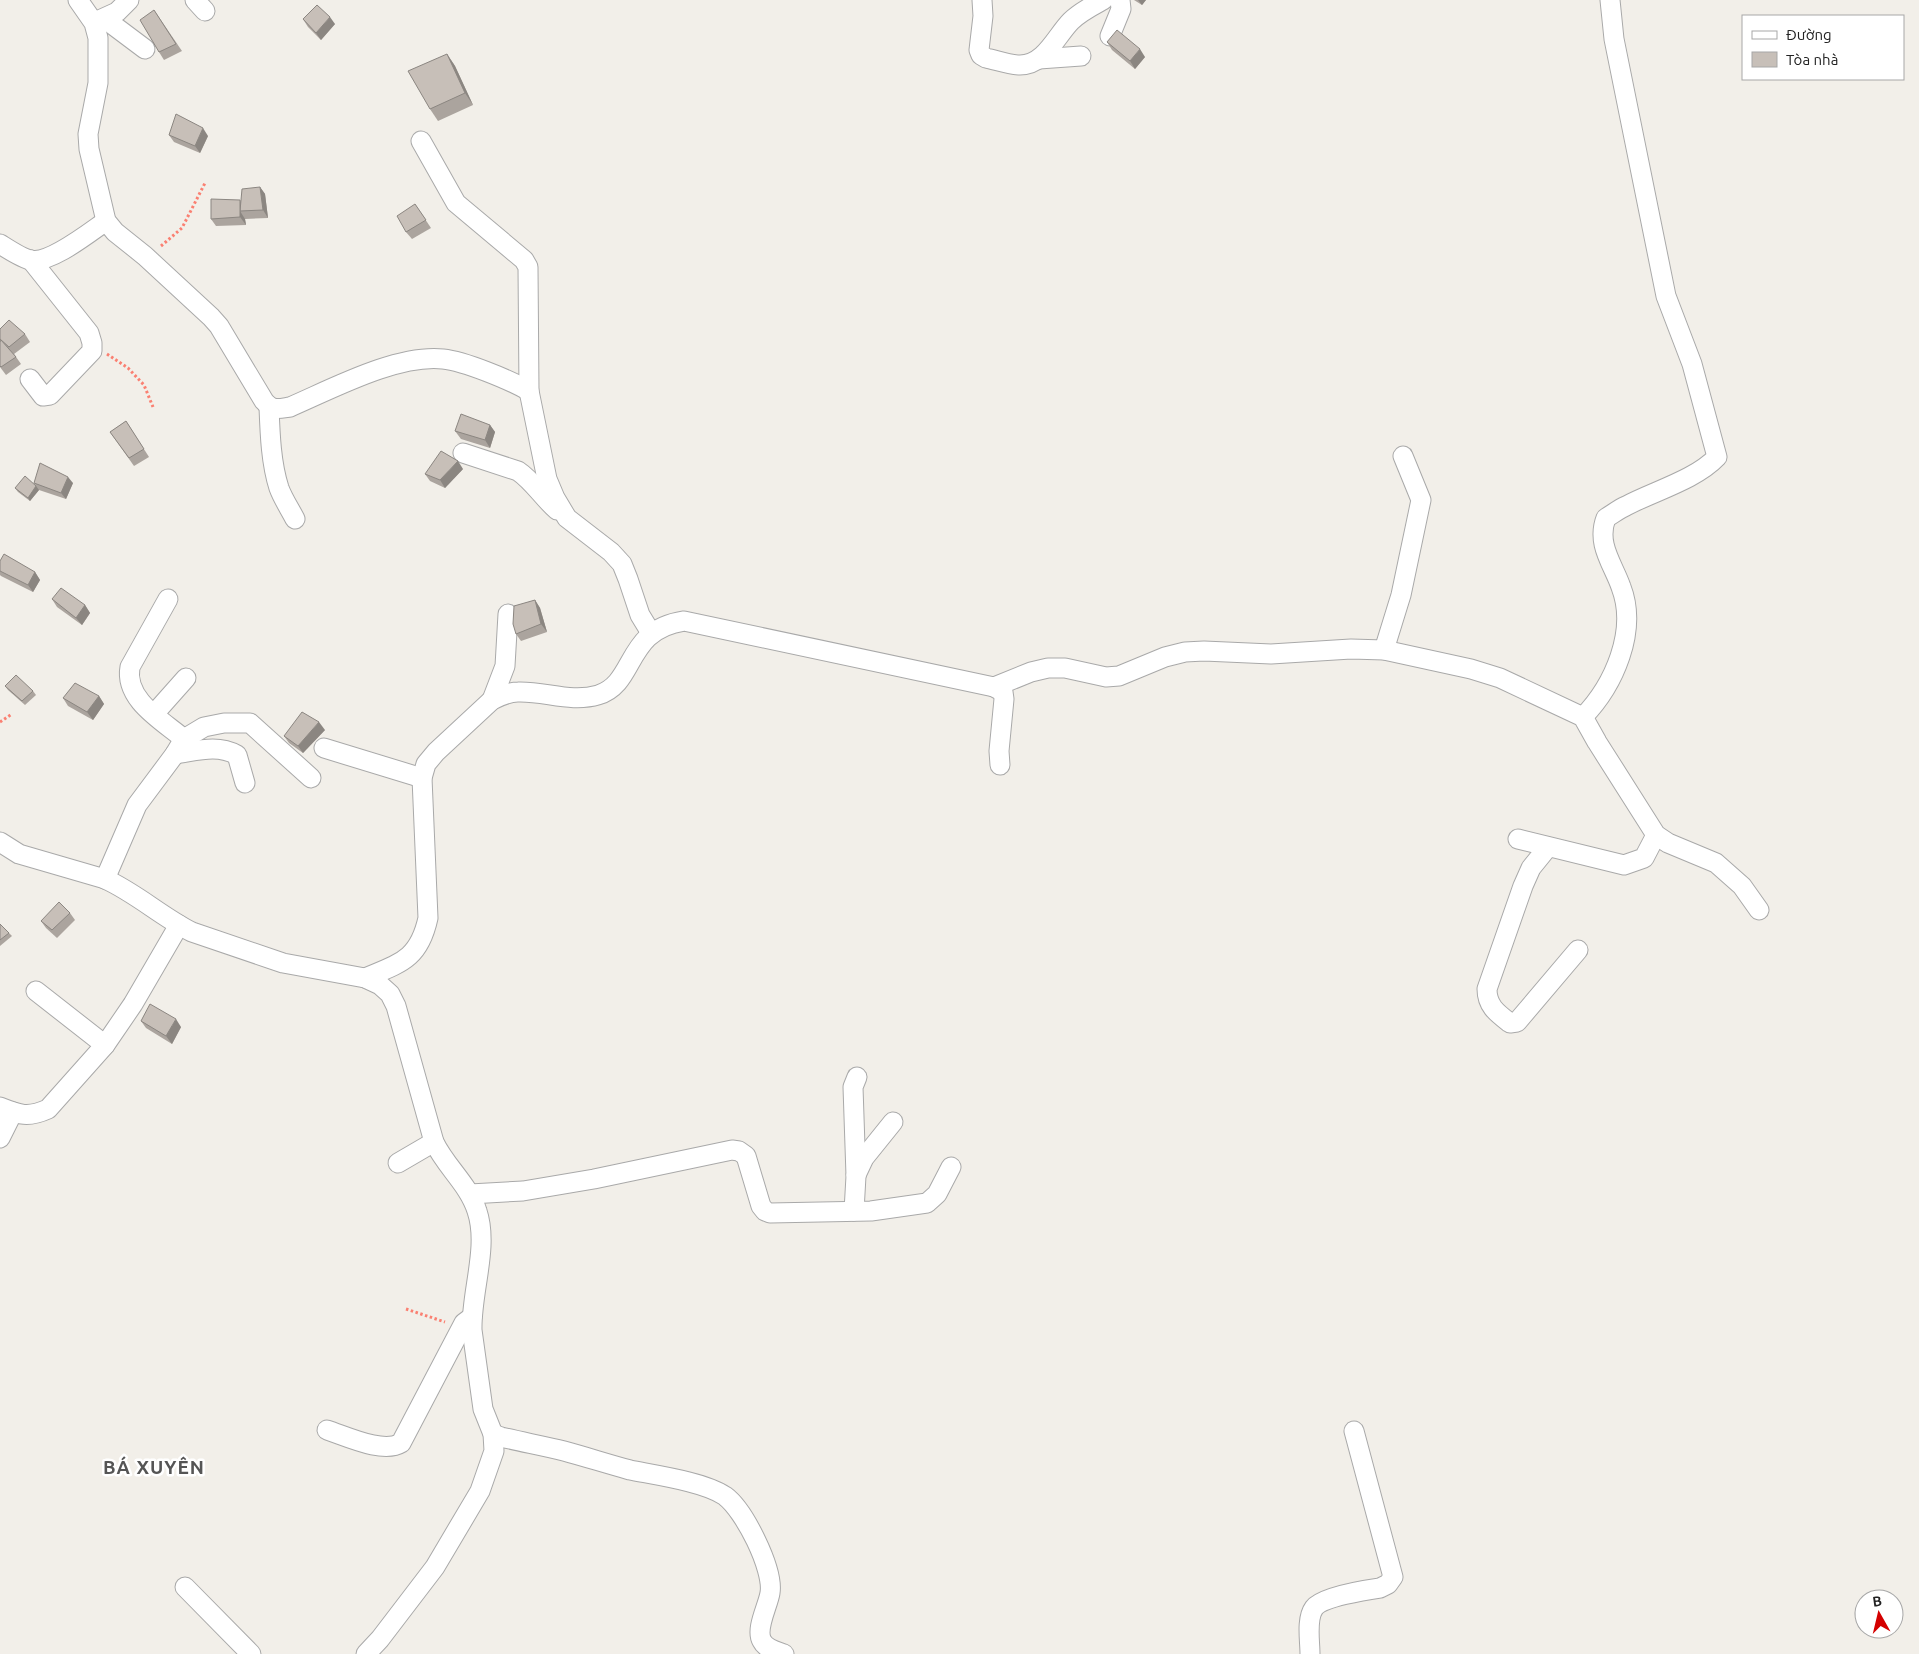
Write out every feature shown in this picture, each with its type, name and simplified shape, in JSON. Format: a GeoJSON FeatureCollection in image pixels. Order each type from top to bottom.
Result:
{"type":"FeatureCollection","features":[{"type":"Feature","properties":{"kind":"street"},"geometry":{"type":"LineString","coordinates":[[78,0],[99,21],[145,49]]}},
{"type":"Feature","properties":{"kind":"street"},"geometry":{"type":"LineString","coordinates":[[99,21],[117,12],[129,0]]}},
{"type":"Feature","properties":{"kind":"street"},"geometry":{"type":"LineString","coordinates":[[982,0],[983,16],[980,50],[981,55],[986,58],[1021,65],[1038,59],[1081,56]]}},
{"type":"Feature","properties":{"kind":"street"},"geometry":{"type":"LineString","coordinates":[[1038,59],[1052,46],[1071,21],[1089,7],[1103,0]]}},
{"type":"Feature","properties":{"kind":"street"},"geometry":{"type":"LineString","coordinates":[[1110,36],[1121,9],[1120,0]]}},
{"type":"Feature","properties":{"kind":"street"},"geometry":{"type":"LineString","coordinates":[[1584,717],[1597,703],[1616,668],[1626,635],[1628,608],[1621,587],[1606,556],[1602,536],[1606,518],[1625,506],[1695,472],[1717,457],[1692,364],[1666,296],[1614,39],[1610,0]]}},
{"type":"Feature","properties":{"kind":"street"},"geometry":{"type":"LineString","coordinates":[[99,21],[98,83],[88,134],[89,149],[106,221],[219,326],[269,407],[277,409],[290,407],[391,365],[418,359],[443,358],[464,364],[529,391]]}},
{"type":"Feature","properties":{"kind":"street"},"geometry":{"type":"LineString","coordinates":[[421,141],[456,203],[524,260],[528,268],[529,391],[547,478],[555,498],[567,518]]}},
{"type":"Feature","properties":{"kind":"street"},"geometry":{"type":"LineString","coordinates":[[31,260],[44,259],[58,252],[106,221]]}},
{"type":"Feature","properties":{"kind":"street"},"geometry":{"type":"LineString","coordinates":[[0,244],[31,260],[90,333],[92,351],[50,395],[43,396],[30,379]]}},
{"type":"Feature","properties":{"kind":"street"},"geometry":{"type":"LineString","coordinates":[[269,407],[276,474],[280,490],[295,519]]}},
{"type":"Feature","properties":{"kind":"street"},"geometry":{"type":"LineString","coordinates":[[463,453],[518,471],[525,476],[547,502],[611,552],[622,564],[640,615],[650,633]]}},
{"type":"Feature","properties":{"kind":"street"},"geometry":{"type":"LineString","coordinates":[[1384,650],[1401,595],[1422,500],[1403,456]]}},
{"type":"Feature","properties":{"kind":"street"},"geometry":{"type":"LineString","coordinates":[[168,599],[130,667],[129,674],[132,689],[139,700],[154,714],[180,746],[215,747],[237,755],[245,783]]}},
{"type":"Feature","properties":{"kind":"street"},"geometry":{"type":"LineString","coordinates":[[492,700],[504,666],[508,614]]}},
{"type":"Feature","properties":{"kind":"street"},"geometry":{"type":"LineString","coordinates":[[365,978],[399,963],[414,952],[424,936],[428,918],[422,778],[426,764],[436,752],[492,700],[504,695],[516,691],[570,698],[598,695],[616,685],[640,644],[650,633],[670,623],[684,621],[994,687],[1003,692],[1004,699],[999,743],[1000,765]]}},
{"type":"Feature","properties":{"kind":"street"},"geometry":{"type":"LineString","coordinates":[[994,687],[1031,672],[1048,668],[1065,668],[1106,677],[1119,676],[1166,657],[1185,652],[1204,651],[1271,654],[1352,649],[1384,650],[1471,669],[1500,678],[1584,717],[1597,742],[1656,835],[1668,843],[1716,863],[1742,886],[1759,910]]}},
{"type":"Feature","properties":{"kind":"street"},"geometry":{"type":"LineString","coordinates":[[154,714],[186,678]]}},
{"type":"Feature","properties":{"kind":"street"},"geometry":{"type":"LineString","coordinates":[[106,879],[137,805],[180,746],[204,727],[224,723],[250,724],[311,778]]}},
{"type":"Feature","properties":{"kind":"street"},"geometry":{"type":"LineString","coordinates":[[324,748],[422,778]]}},
{"type":"Feature","properties":{"kind":"street"},"geometry":{"type":"LineString","coordinates":[[1518,839],[1624,865],[1644,858],[1656,835]]}},
{"type":"Feature","properties":{"kind":"street"},"geometry":{"type":"LineString","coordinates":[[0,842],[19,854],[106,879],[117,884],[192,932],[283,963],[365,978],[380,985],[390,994],[396,1006],[434,1142],[470,1194],[478,1212],[481,1246],[468,1320],[401,1444],[395,1447],[382,1447],[327,1430]]}},
{"type":"Feature","properties":{"kind":"street"},"geometry":{"type":"LineString","coordinates":[[1548,847],[1531,868],[1523,886],[1487,989],[1487,1000],[1494,1010],[1510,1023],[1517,1022],[1578,950]]}},
{"type":"Feature","properties":{"kind":"street"},"geometry":{"type":"LineString","coordinates":[[0,1138],[6,1109],[22,1115],[36,1114],[48,1109],[105,1045],[133,1004],[179,925]]}},
{"type":"Feature","properties":{"kind":"street"},"geometry":{"type":"LineString","coordinates":[[36,991],[105,1045]]}},
{"type":"Feature","properties":{"kind":"street"},"geometry":{"type":"LineString","coordinates":[[854,1211],[856,1176],[852,1087],[857,1077]]}},
{"type":"Feature","properties":{"kind":"street"},"geometry":{"type":"LineString","coordinates":[[856,1176],[864,1158],[893,1122]]}},
{"type":"Feature","properties":{"kind":"street"},"geometry":{"type":"LineString","coordinates":[[398,1163],[434,1142]]}},
{"type":"Feature","properties":{"kind":"street"},"geometry":{"type":"LineString","coordinates":[[470,1194],[523,1191],[594,1179],[732,1150],[739,1151],[746,1156],[761,1206],[765,1211],[770,1213],[871,1211],[927,1203],[937,1194],[951,1167]]}},
{"type":"Feature","properties":{"kind":"street"},"geometry":{"type":"LineString","coordinates":[[366,1654],[380,1639],[435,1566],[480,1491],[494,1451],[493,1434],[483,1409],[468,1320]]}},
{"type":"Feature","properties":{"kind":"street"},"geometry":{"type":"LineString","coordinates":[[1310,1654],[1310,1620],[1314,1608],[1322,1601],[1380,1588],[1388,1584],[1393,1577],[1354,1432]]}},
{"type":"Feature","properties":{"kind":"street"},"geometry":{"type":"LineString","coordinates":[[493,1434],[707,1488],[724,1496],[736,1506],[744,1519],[768,1568],[770,1592],[760,1631],[761,1640],[767,1647],[784,1654]]}},
{"type":"Feature","properties":{"kind":"street"},"geometry":{"type":"LineString","coordinates":[[185,1587],[251,1654]]}},
{"type":"Feature","properties":{"kind":"path"},"geometry":{"type":"LineString","coordinates":[[145,256],[165,244],[182,228],[206,182]]}},
{"type":"Feature","properties":{"kind":"path"},"geometry":{"type":"LineString","coordinates":[[92,343],[128,368],[144,386],[153,407]]}},
{"type":"Feature","properties":{"kind":"path"},"geometry":{"type":"LineString","coordinates":[[0,722],[12,714]]}},
{"type":"Feature","properties":{"kind":"path"},"geometry":{"type":"LineString","coordinates":[[406,1309],[448,1323],[468,1320]]}},
{"type":"Feature","properties":{"kind":"building"},"geometry":{"type":"Polygon","coordinates":[[[317,5],[330,17],[316,33],[303,19],[317,5]]]}},
{"type":"Feature","properties":{"kind":"building"},"geometry":{"type":"Polygon","coordinates":[[[154,10],[176,44],[159,52],[140,20],[154,10]]]}},
{"type":"Feature","properties":{"kind":"building"},"geometry":{"type":"Polygon","coordinates":[[[1117,30],[1140,49],[1130,61],[1107,42],[1117,30]]]}},
{"type":"Feature","properties":{"kind":"building"},"geometry":{"type":"Polygon","coordinates":[[[447,54],[465,93],[430,109],[408,71],[447,54]]]}},
{"type":"Feature","properties":{"kind":"building"},"geometry":{"type":"Polygon","coordinates":[[[176,114],[203,128],[195,146],[169,135],[176,114]]]}},
{"type":"Feature","properties":{"kind":"building"},"geometry":{"type":"Polygon","coordinates":[[[260,187],[263,210],[240,211],[242,189],[260,187]]]}},
{"type":"Feature","properties":{"kind":"building"},"geometry":{"type":"Polygon","coordinates":[[[211,199],[240,200],[240,217],[211,219],[211,199]]]}},
{"type":"Feature","properties":{"kind":"building"},"geometry":{"type":"Polygon","coordinates":[[[415,204],[426,220],[406,232],[397,216],[415,204]]]}},
{"type":"Feature","properties":{"kind":"building"},"geometry":{"type":"Polygon","coordinates":[[[9,320],[25,334],[9,347],[0,339],[0,329],[9,320]]]}},
{"type":"Feature","properties":{"kind":"building"},"geometry":{"type":"Polygon","coordinates":[[[1,340],[16,357],[1,367],[0,342],[1,340]]]}},
{"type":"Feature","properties":{"kind":"building"},"geometry":{"type":"Polygon","coordinates":[[[461,414],[490,425],[485,440],[455,431],[461,414]]]}},
{"type":"Feature","properties":{"kind":"building"},"geometry":{"type":"Polygon","coordinates":[[[126,421],[144,449],[129,458],[110,432],[126,421]]]}},
{"type":"Feature","properties":{"kind":"building"},"geometry":{"type":"Polygon","coordinates":[[[441,451],[458,461],[440,480],[425,474],[441,451]]]}},
{"type":"Feature","properties":{"kind":"building"},"geometry":{"type":"Polygon","coordinates":[[[40,463],[68,477],[61,493],[34,483],[40,463]]]}},
{"type":"Feature","properties":{"kind":"building"},"geometry":{"type":"Polygon","coordinates":[[[25,476],[36,486],[28,498],[15,488],[25,476]]]}},
{"type":"Feature","properties":{"kind":"building"},"geometry":{"type":"Polygon","coordinates":[[[4,554],[35,572],[28,585],[0,571],[0,561],[4,554]]]}},
{"type":"Feature","properties":{"kind":"building"},"geometry":{"type":"Polygon","coordinates":[[[61,588],[85,605],[76,618],[52,599],[61,588]]]}},
{"type":"Feature","properties":{"kind":"building"},"geometry":{"type":"Polygon","coordinates":[[[535,600],[541,624],[516,634],[513,624],[514,606],[535,600]]]}},
{"type":"Feature","properties":{"kind":"building"},"geometry":{"type":"Polygon","coordinates":[[[16,675],[33,691],[22,701],[5,686],[16,675]]]}},
{"type":"Feature","properties":{"kind":"building"},"geometry":{"type":"Polygon","coordinates":[[[75,683],[99,696],[87,712],[63,698],[75,683]]]}},
{"type":"Feature","properties":{"kind":"building"},"geometry":{"type":"Polygon","coordinates":[[[302,712],[319,722],[298,746],[284,736],[302,712]]]}},
{"type":"Feature","properties":{"kind":"building"},"geometry":{"type":"Polygon","coordinates":[[[59,902],[70,913],[52,930],[41,921],[59,902]]]}},
{"type":"Feature","properties":{"kind":"building"},"geometry":{"type":"Polygon","coordinates":[[[0,924],[9,933],[0,940],[0,924]]]}},
{"type":"Feature","properties":{"kind":"building"},"geometry":{"type":"Polygon","coordinates":[[[150,1004],[176,1019],[166,1036],[141,1021],[150,1004]]]}},
{"type":"Feature","properties":{"kind":"district","name":"BÁ XUYÊN"},"geometry":{"type":"Point","coordinates":[154,1467]}}]}
